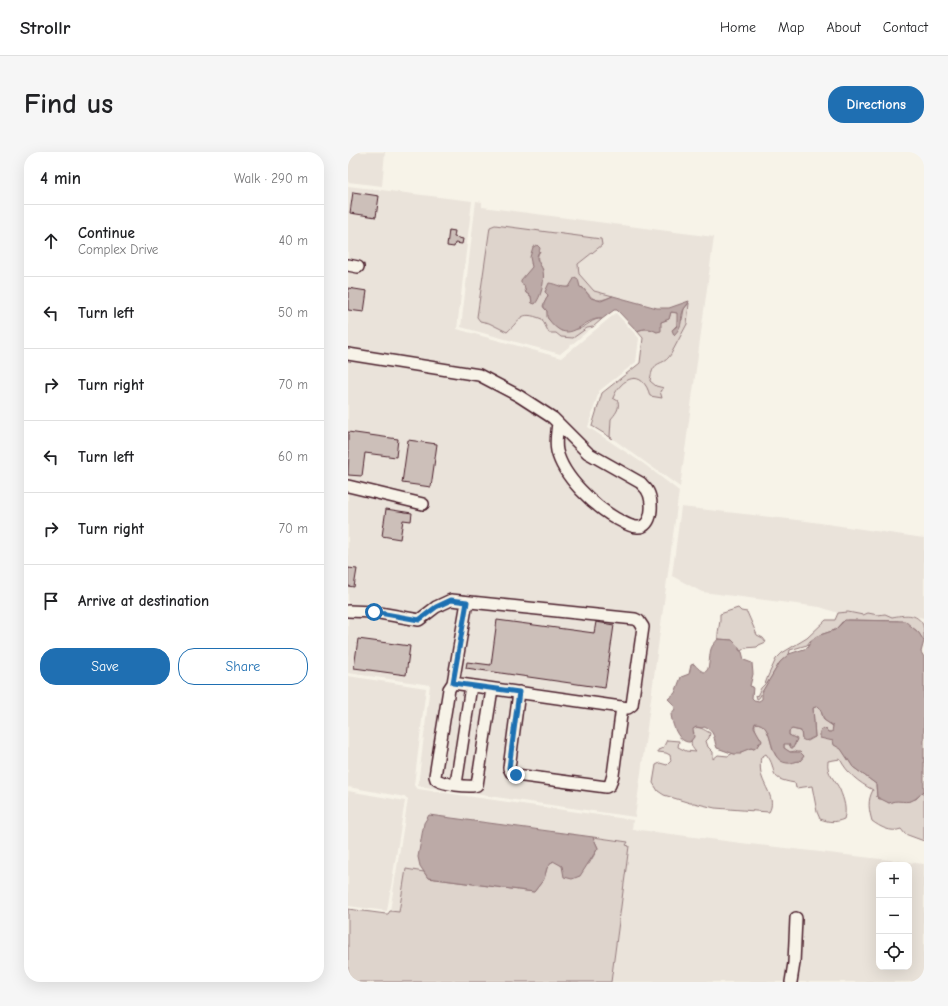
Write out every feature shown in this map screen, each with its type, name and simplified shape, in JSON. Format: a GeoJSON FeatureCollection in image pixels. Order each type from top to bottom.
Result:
{"type":"FeatureCollection","features":[{"type":"Feature","properties":{"kind":"street"},"geometry":{"type":"LineString","coordinates":[[348,354],[478,375],[519,396],[553,418],[588,452],[641,484],[648,491],[651,509],[647,524],[643,527],[626,524],[602,510],[582,492],[563,466],[557,450],[558,423]]}},
{"type":"Feature","properties":{"kind":"street"},"geometry":{"type":"LineString","coordinates":[[348,486],[423,504]]}},
{"type":"Feature","properties":{"kind":"street"},"geometry":{"type":"LineString","coordinates":[[348,611],[374,612],[419,620],[436,607],[451,600],[639,621],[643,627],[632,705],[628,708],[453,683]]}},
{"type":"Feature","properties":{"kind":"street"},"geometry":{"type":"LineString","coordinates":[[467,602],[453,683],[448,689],[435,776],[439,782],[472,787],[477,785],[492,689]]}},
{"type":"Feature","properties":{"kind":"street"},"geometry":{"type":"LineString","coordinates":[[456,784],[471,686]]}},
{"type":"Feature","properties":{"kind":"street"},"geometry":{"type":"LineString","coordinates":[[519,692],[509,768],[511,772],[516,775],[606,787],[610,785],[613,775],[622,707]]}},
{"type":"Feature","properties":{"kind":"street"},"geometry":{"type":"LineString","coordinates":[[791,982],[794,963],[796,918]]}},
{"type":"Feature","properties":{"kind":"shaded area"},"geometry":{"type":"Polygon","coordinates":[[[348,152],[385,152],[382,186],[348,182],[348,152]]]}},
{"type":"Feature","properties":{"kind":"shaded area"},"geometry":{"type":"Polygon","coordinates":[[[348,186],[472,201],[457,329],[561,358],[616,313],[639,338],[636,362],[599,391],[588,427],[644,464],[679,491],[635,817],[418,786],[430,685],[348,673],[348,186]]]}},
{"type":"Feature","properties":{"kind":"shaded area"},"geometry":{"type":"Polygon","coordinates":[[[476,201],[482,202],[482,207],[714,237],[680,487],[610,437],[609,428],[611,419],[616,413],[612,399],[616,390],[626,380],[632,378],[640,379],[648,387],[660,391],[664,388],[656,386],[650,381],[651,371],[657,364],[669,358],[687,324],[689,301],[669,308],[656,308],[594,291],[579,274],[578,264],[602,245],[591,238],[495,225],[490,227],[477,317],[480,321],[489,323],[507,332],[520,318],[530,314],[542,319],[561,337],[573,338],[587,328],[593,327],[560,354],[461,327],[476,201]]]}},
{"type":"Feature","properties":{"kind":"shaded area"},"geometry":{"type":"Polygon","coordinates":[[[495,225],[601,239],[602,245],[578,264],[579,274],[594,291],[613,296],[603,300],[596,300],[583,288],[549,285],[545,292],[548,295],[543,306],[547,311],[548,319],[561,331],[578,329],[592,321],[602,319],[593,327],[587,328],[573,338],[561,337],[556,333],[549,333],[542,319],[535,316],[529,315],[522,317],[507,332],[489,323],[480,321],[477,317],[490,227],[495,225]],[[540,251],[531,263],[533,267],[524,281],[526,293],[531,296],[532,303],[543,270],[538,260],[540,251]]]}},
{"type":"Feature","properties":{"kind":"shaded area"},"geometry":{"type":"Polygon","coordinates":[[[537,245],[540,248],[537,257],[543,271],[543,284],[541,293],[535,304],[532,303],[531,296],[526,293],[521,280],[532,267],[530,257],[533,247],[537,245]]]}},
{"type":"Feature","properties":{"kind":"shaded area"},"geometry":{"type":"Polygon","coordinates":[[[575,277],[578,279],[580,287],[583,288],[591,298],[601,301],[613,296],[657,308],[669,308],[689,301],[683,312],[680,328],[674,335],[672,330],[677,326],[677,313],[671,312],[669,319],[661,322],[661,331],[657,332],[643,329],[637,331],[617,310],[614,310],[602,319],[595,319],[576,330],[569,332],[562,331],[555,327],[547,317],[547,311],[544,307],[544,303],[548,295],[545,292],[549,283],[569,287],[575,277]]]}},
{"type":"Feature","properties":{"kind":"shaded area"},"geometry":{"type":"Polygon","coordinates":[[[689,303],[687,324],[671,354],[665,361],[653,369],[651,374],[650,381],[656,386],[664,388],[660,391],[662,398],[650,396],[647,387],[637,379],[626,381],[621,385],[613,398],[618,401],[618,406],[617,411],[611,419],[610,437],[613,439],[592,426],[602,393],[640,363],[643,338],[637,331],[647,329],[657,332],[661,322],[669,319],[671,312],[678,313],[677,325],[682,320],[684,309],[689,303]]]}},
{"type":"Feature","properties":{"kind":"shaded area"},"geometry":{"type":"Polygon","coordinates":[[[681,507],[806,521],[924,538],[924,618],[904,614],[892,617],[885,614],[878,615],[867,613],[863,615],[848,612],[838,613],[820,607],[702,592],[672,576],[681,507]]]}},
{"type":"Feature","properties":{"kind":"shaded area"},"geometry":{"type":"Polygon","coordinates":[[[738,608],[741,611],[747,612],[757,635],[763,638],[766,642],[757,647],[745,648],[741,651],[732,640],[718,639],[720,614],[738,608]]]}},
{"type":"Feature","properties":{"kind":"shaded area"},"geometry":{"type":"Polygon","coordinates":[[[848,612],[863,615],[868,613],[878,615],[885,614],[892,617],[905,615],[913,616],[923,625],[924,641],[916,630],[898,621],[849,620],[842,622],[835,630],[817,636],[807,645],[790,650],[789,655],[780,662],[757,699],[756,695],[757,696],[765,684],[776,659],[782,653],[807,638],[826,620],[835,620],[838,613],[848,612]]]}},
{"type":"Feature","properties":{"kind":"shaded area"},"geometry":{"type":"Polygon","coordinates":[[[845,620],[905,621],[919,633],[924,641],[921,652],[924,657],[924,791],[915,799],[911,801],[895,801],[889,803],[877,797],[876,784],[853,767],[841,749],[834,745],[833,741],[820,738],[820,731],[824,728],[828,732],[832,732],[833,726],[824,720],[818,706],[813,708],[815,737],[805,741],[802,739],[801,731],[792,729],[789,731],[789,735],[797,739],[793,748],[791,748],[789,744],[784,744],[784,748],[790,752],[800,752],[804,756],[800,761],[792,763],[780,761],[776,756],[766,729],[762,725],[755,723],[754,727],[762,741],[754,749],[751,748],[741,752],[741,754],[734,754],[717,748],[711,731],[704,727],[696,727],[693,729],[694,737],[690,742],[682,739],[676,732],[671,714],[675,709],[674,705],[668,699],[675,693],[681,677],[689,674],[691,665],[694,664],[700,670],[704,672],[706,671],[713,645],[718,639],[732,640],[742,652],[744,660],[752,663],[753,674],[750,686],[753,687],[752,698],[759,701],[762,699],[762,692],[780,662],[789,654],[807,648],[812,640],[817,636],[835,630],[845,620]]]}},
{"type":"Feature","properties":{"kind":"shaded area"},"geometry":{"type":"Polygon","coordinates":[[[348,676],[426,688],[414,785],[418,789],[633,820],[632,829],[907,862],[876,862],[876,970],[912,970],[912,863],[924,864],[924,982],[795,982],[798,963],[801,914],[792,914],[789,962],[786,982],[611,982],[629,847],[626,845],[628,842],[429,815],[424,823],[418,857],[420,866],[424,872],[406,869],[400,913],[390,911],[408,799],[405,797],[348,787],[348,676]]]}},
{"type":"Feature","properties":{"kind":"shaded area"},"geometry":{"type":"Polygon","coordinates":[[[818,706],[824,720],[833,726],[833,732],[828,732],[826,729],[831,740],[835,745],[841,748],[853,767],[876,784],[877,797],[879,799],[883,799],[889,803],[896,800],[916,799],[924,791],[924,841],[905,834],[901,829],[890,830],[872,821],[869,806],[873,790],[862,784],[854,777],[846,769],[840,759],[828,761],[828,770],[840,790],[845,808],[844,819],[835,822],[820,819],[817,812],[812,786],[796,788],[795,783],[779,779],[774,773],[770,760],[766,754],[761,757],[760,767],[762,778],[771,797],[771,807],[769,812],[715,808],[690,803],[664,795],[658,791],[653,783],[656,765],[660,763],[667,765],[671,761],[670,755],[658,752],[658,750],[663,748],[667,740],[679,741],[678,747],[686,751],[696,752],[691,741],[694,733],[692,729],[695,728],[701,728],[710,733],[709,738],[706,741],[708,747],[713,752],[713,759],[718,755],[728,756],[751,748],[754,749],[762,741],[755,728],[755,723],[761,724],[765,727],[775,754],[780,760],[792,762],[800,761],[804,756],[795,751],[790,752],[784,748],[784,743],[795,745],[797,740],[789,735],[789,731],[792,729],[801,731],[802,739],[808,741],[815,737],[813,708],[818,706]]]}},
{"type":"Feature","properties":{"kind":"shaded area"},"geometry":{"type":"Polygon","coordinates":[[[348,791],[405,801],[387,911],[348,906],[348,791]]]}},
{"type":"Feature","properties":{"kind":"shaded area"},"geometry":{"type":"Polygon","coordinates":[[[429,815],[593,837],[598,848],[580,876],[572,879],[564,877],[562,866],[553,861],[547,868],[544,879],[534,892],[428,878],[420,866],[418,857],[424,823],[429,815]]]}},
{"type":"Feature","properties":{"kind":"shaded area"},"geometry":{"type":"Polygon","coordinates":[[[593,837],[628,842],[626,845],[629,846],[611,982],[348,982],[348,909],[386,914],[390,911],[399,912],[406,869],[424,872],[428,878],[534,892],[544,879],[547,868],[554,860],[562,866],[589,864],[598,848],[593,837]]]}},
{"type":"Feature","properties":{"kind":"building"},"geometry":{"type":"Polygon","coordinates":[[[353,192],[379,196],[376,217],[350,213],[353,192]]]}},
{"type":"Feature","properties":{"kind":"building"},"geometry":{"type":"Polygon","coordinates":[[[449,230],[455,231],[454,237],[463,239],[462,244],[455,243],[454,247],[447,246],[449,230]]]}},
{"type":"Feature","properties":{"kind":"building"},"geometry":{"type":"Polygon","coordinates":[[[348,288],[367,291],[364,312],[348,310],[348,288]]]}},
{"type":"Feature","properties":{"kind":"building"},"geometry":{"type":"Polygon","coordinates":[[[348,432],[398,439],[396,457],[365,453],[362,476],[348,475],[348,432]]]}},
{"type":"Feature","properties":{"kind":"building"},"geometry":{"type":"Polygon","coordinates":[[[408,440],[437,444],[431,487],[402,483],[408,440]]]}},
{"type":"Feature","properties":{"kind":"building"},"geometry":{"type":"Polygon","coordinates":[[[386,509],[412,513],[411,521],[403,520],[400,539],[382,536],[386,509]]]}},
{"type":"Feature","properties":{"kind":"building"},"geometry":{"type":"Polygon","coordinates":[[[348,568],[357,569],[354,587],[348,586],[348,568]]]}},
{"type":"Feature","properties":{"kind":"building"},"geometry":{"type":"Polygon","coordinates":[[[497,620],[594,633],[596,622],[614,625],[605,688],[466,668],[467,662],[491,665],[497,620]]]}},
{"type":"Feature","properties":{"kind":"building"},"geometry":{"type":"Polygon","coordinates":[[[358,639],[410,646],[406,675],[354,668],[358,639]]]}},
{"type":"Feature","properties":{"kind":"route"},"geometry":{"type":"LineString","coordinates":[[374,612],[419,620],[436,607],[451,600],[467,602],[453,683],[519,692],[509,768],[511,772],[516,775]]}}]}
